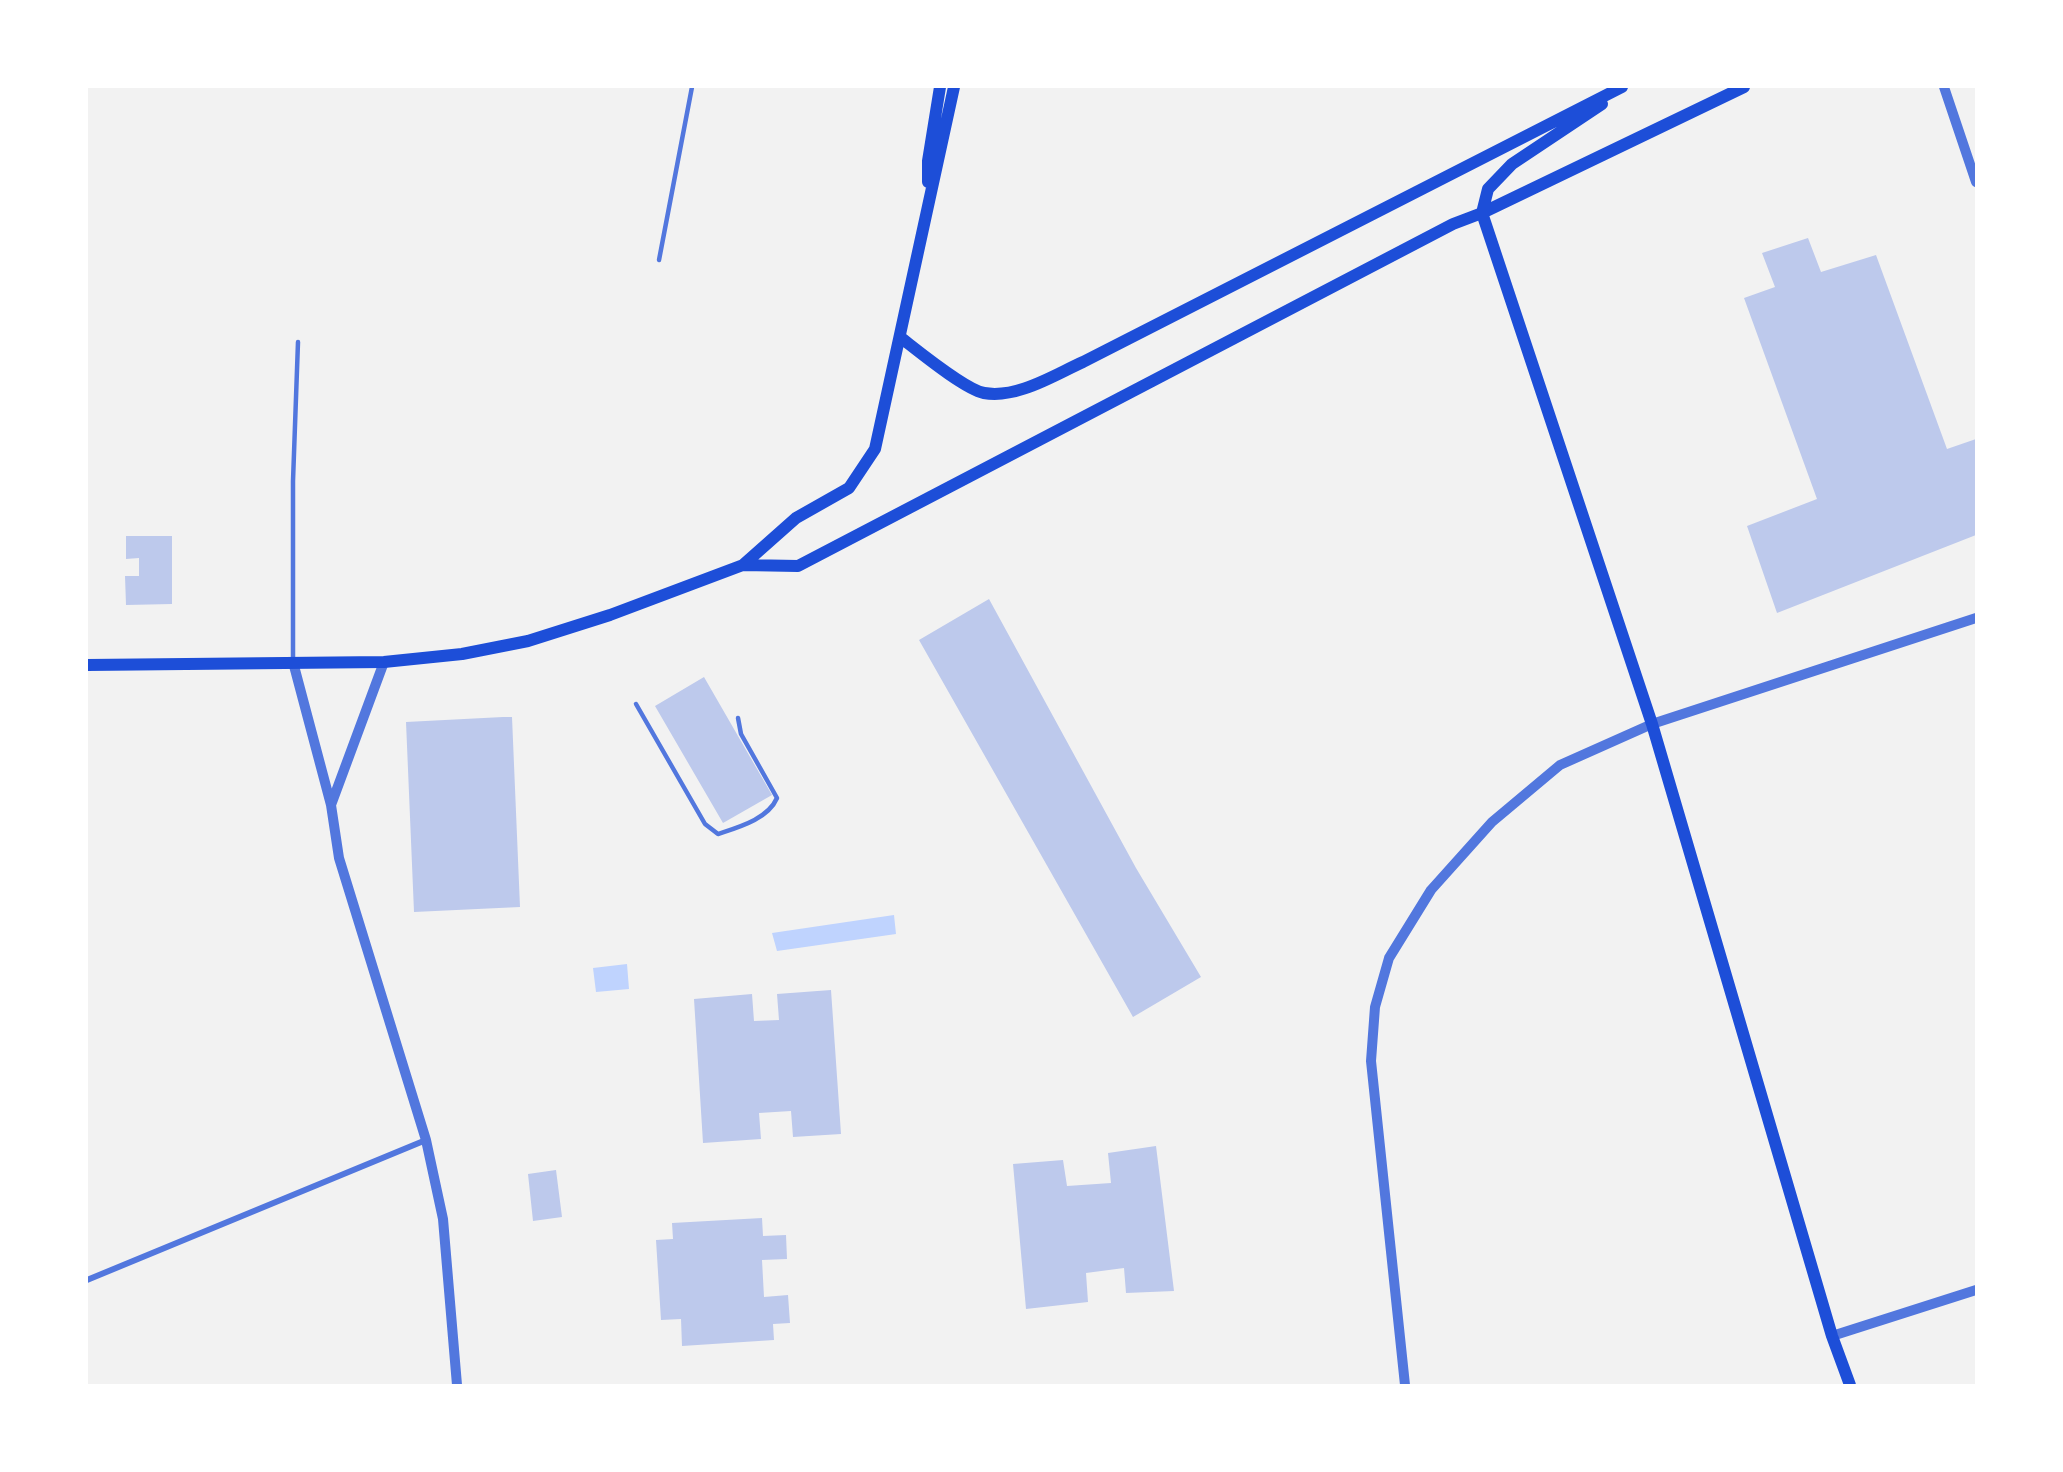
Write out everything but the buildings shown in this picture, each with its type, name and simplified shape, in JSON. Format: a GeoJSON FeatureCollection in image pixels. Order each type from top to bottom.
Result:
{"type":"FeatureCollection","features":[{"type":"Feature","properties":{"kind":"main road"},"geometry":{"type":"LineString","coordinates":[[929,202],[928,161],[940,87]]}},
{"type":"Feature","properties":{"kind":"main road"},"geometry":{"type":"LineString","coordinates":[[87,665],[384,662],[462,654],[528,640],[632,607],[743,565],[796,518],[849,488],[875,449],[954,87]]}},
{"type":"Feature","properties":{"kind":"main road"},"geometry":{"type":"LineString","coordinates":[[900,337],[946,373],[983,393],[1018,391],[1083,362],[1622,87]]}},
{"type":"Feature","properties":{"kind":"main road"},"geometry":{"type":"LineString","coordinates":[[1628,87],[1512,164],[1488,189],[1482,213],[1653,724],[1832,1336],[1850,1385]]}},
{"type":"Feature","properties":{"kind":"main road"},"geometry":{"type":"LineString","coordinates":[[743,565],[798,566],[1442,230],[1744,87]]}},
{"type":"Feature","properties":{"kind":"street"},"geometry":{"type":"LineString","coordinates":[[1944,87],[1976,182]]}},
{"type":"Feature","properties":{"kind":"street"},"geometry":{"type":"LineString","coordinates":[[1405,1385],[1371,1061],[1375,1007],[1389,958],[1431,890],[1492,822],[1560,765],[1653,724],[1976,618]]}},
{"type":"Feature","properties":{"kind":"street"},"geometry":{"type":"LineString","coordinates":[[293,662],[331,805],[339,858],[426,1140],[443,1219],[457,1385]]}},
{"type":"Feature","properties":{"kind":"street"},"geometry":{"type":"LineString","coordinates":[[331,805],[384,662]]}},
{"type":"Feature","properties":{"kind":"street"},"geometry":{"type":"LineString","coordinates":[[87,1280],[426,1140]]}},
{"type":"Feature","properties":{"kind":"street"},"geometry":{"type":"LineString","coordinates":[[1832,1336],[1976,1290]]}},
{"type":"Feature","properties":{"kind":"lane"},"geometry":{"type":"LineString","coordinates":[[659,260],[692,87]]}},
{"type":"Feature","properties":{"kind":"lane"},"geometry":{"type":"LineString","coordinates":[[293,662],[293,481],[298,342]]}},
{"type":"Feature","properties":{"kind":"lane"},"geometry":{"type":"LineString","coordinates":[[636,704],[705,824],[718,834],[741,827],[773,808],[777,798],[741,734],[738,718]]}},
{"type":"Feature","properties":{"kind":"water"},"geometry":{"type":"Polygon","coordinates":[[[894,915],[896,934],[777,951],[772,933],[894,915]]]}},
{"type":"Feature","properties":{"kind":"water"},"geometry":{"type":"Polygon","coordinates":[[[627,964],[629,989],[596,992],[593,968],[627,964]]]}}]}
